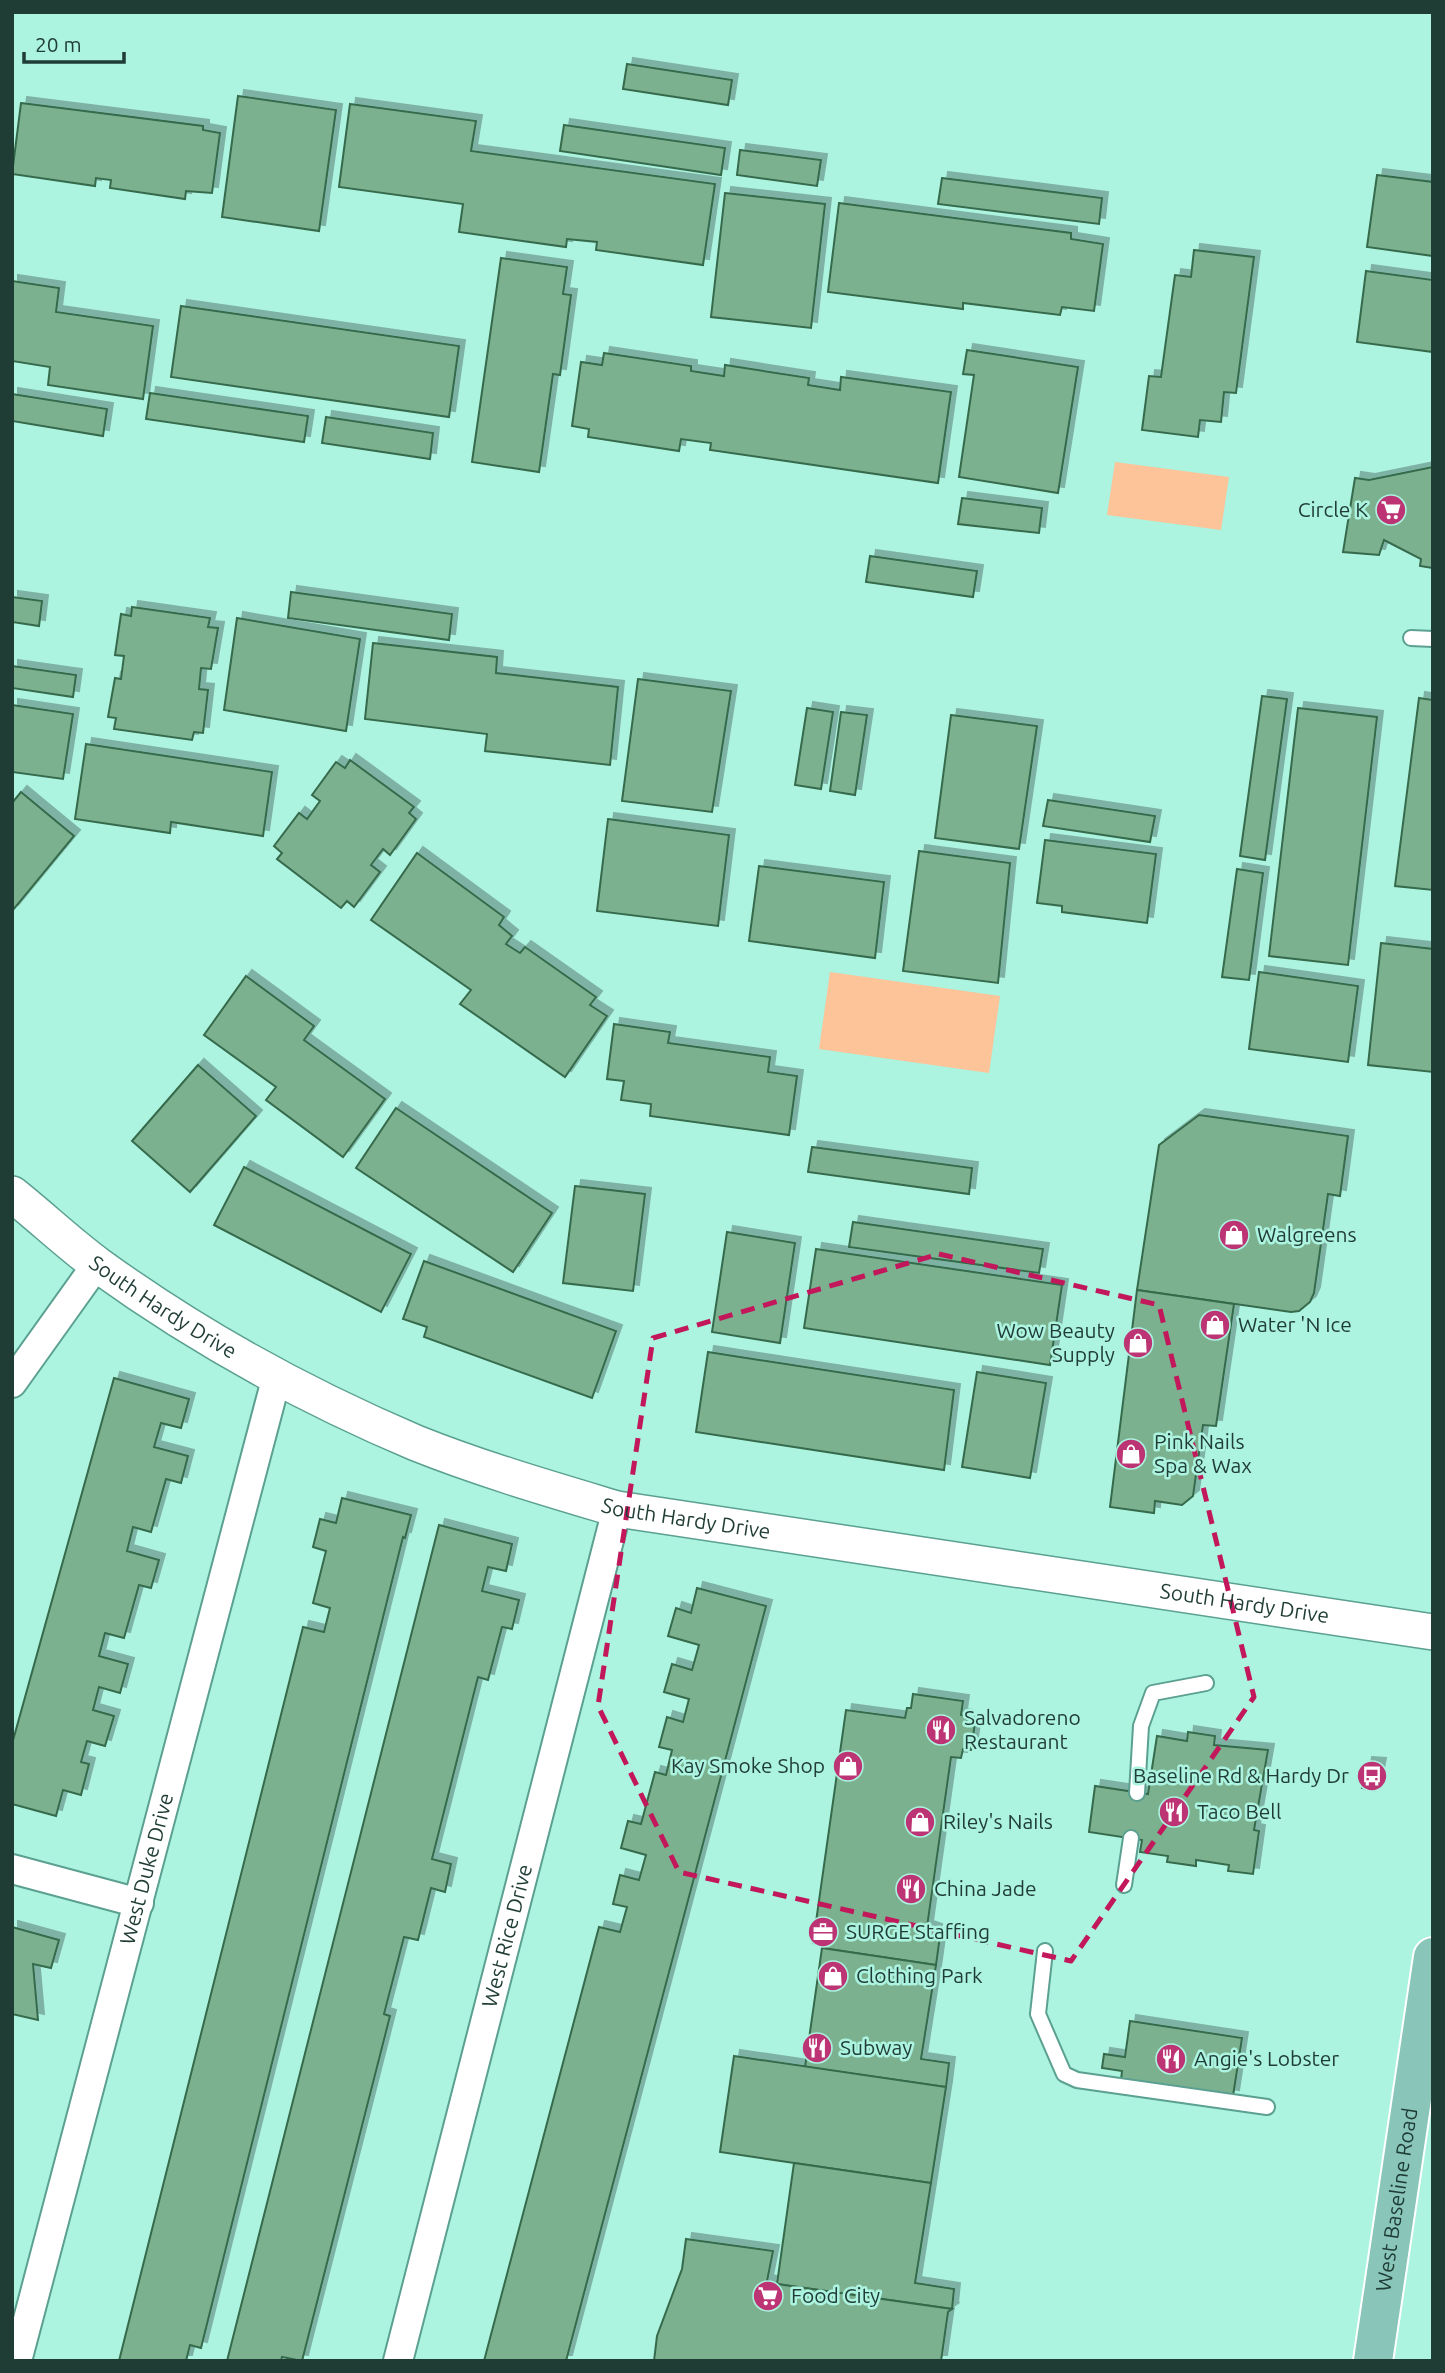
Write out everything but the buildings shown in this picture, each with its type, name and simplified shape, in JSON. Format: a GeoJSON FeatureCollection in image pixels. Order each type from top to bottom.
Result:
{"type":"FeatureCollection","features":[{"type":"Feature","properties":{"kind":"main road","name":"West Baseline Road"},"geometry":{"type":"LineString","coordinates":[[1373,2361],[1433,1957]]}},
{"type":"Feature","properties":{"kind":"street","name":"South Hardy Drive"},"geometry":{"type":"LineString","coordinates":[[12,1194],[97,1264],[194,1329],[277,1376],[416,1442],[514,1478],[617,1509],[1433,1632]]}},
{"type":"Feature","properties":{"kind":"street"},"geometry":{"type":"LineString","coordinates":[[12,1383],[97,1264]]}},
{"type":"Feature","properties":{"kind":"street","name":"West Duke Drive"},"geometry":{"type":"LineString","coordinates":[[17,2361],[277,1376]]}},
{"type":"Feature","properties":{"kind":"street","name":"West Rice Drive"},"geometry":{"type":"LineString","coordinates":[[398,2361],[617,1509]]}},
{"type":"Feature","properties":{"kind":"street"},"geometry":{"type":"LineString","coordinates":[[12,1869],[139,1903]]}},
{"type":"Feature","properties":{"kind":"lane"},"geometry":{"type":"LineString","coordinates":[[1411,638],[1433,639]]}},
{"type":"Feature","properties":{"kind":"lane"},"geometry":{"type":"LineString","coordinates":[[1137,1793],[1142,1726],[1153,1692],[1206,1683]]}},
{"type":"Feature","properties":{"kind":"lane"},"geometry":{"type":"LineString","coordinates":[[1124,1885],[1131,1838]]}},
{"type":"Feature","properties":{"kind":"lane"},"geometry":{"type":"LineString","coordinates":[[1045,1951],[1038,2014],[1064,2074],[1077,2080],[1266,2107]]}},
{"type":"Feature","properties":{"kind":"highlighted area"},"geometry":{"type":"Polygon","coordinates":[[[939,1254],[1159,1305],[1254,1697],[1071,1961],[679,1872],[598,1706],[653,1338],[939,1254]]]}},
{"type":"Feature","properties":{"kind":"shaded area"},"geometry":{"type":"Polygon","coordinates":[[[1115,462],[1229,477],[1221,530],[1107,515],[1115,462]]]}},
{"type":"Feature","properties":{"kind":"shaded area"},"geometry":{"type":"Polygon","coordinates":[[[830,972],[1000,996],[989,1073],[819,1049],[830,972]]]}},
{"type":"Feature","properties":{"kind":"place","name":"Circle K"},"geometry":{"type":"Point","coordinates":[1391,510]}},
{"type":"Feature","properties":{"kind":"place","name":"Walgreens"},"geometry":{"type":"Point","coordinates":[1234,1235]}},
{"type":"Feature","properties":{"kind":"place","name":"Water 'N Ice"},"geometry":{"type":"Point","coordinates":[1215,1325]}},
{"type":"Feature","properties":{"kind":"place","name":"Wow Beauty Supply"},"geometry":{"type":"Point","coordinates":[1138,1343]}},
{"type":"Feature","properties":{"kind":"place","name":"Pink Nails Spa & Wax"},"geometry":{"type":"Point","coordinates":[1131,1454]}},
{"type":"Feature","properties":{"kind":"place","name":"Salvadoreno Restaurant"},"geometry":{"type":"Point","coordinates":[941,1730]}},
{"type":"Feature","properties":{"kind":"place","name":"Kay Smoke Shop"},"geometry":{"type":"Point","coordinates":[848,1766]}},
{"type":"Feature","properties":{"kind":"place","name":"Baseline Rd & Hardy Dr"},"geometry":{"type":"Point","coordinates":[1372,1776]}},
{"type":"Feature","properties":{"kind":"place","name":"Taco Bell"},"geometry":{"type":"Point","coordinates":[1174,1812]}},
{"type":"Feature","properties":{"kind":"place","name":"Riley's Nails"},"geometry":{"type":"Point","coordinates":[920,1822]}},
{"type":"Feature","properties":{"kind":"place","name":"China Jade"},"geometry":{"type":"Point","coordinates":[911,1889]}},
{"type":"Feature","properties":{"kind":"place","name":"SURGE Staffing"},"geometry":{"type":"Point","coordinates":[823,1932]}},
{"type":"Feature","properties":{"kind":"place","name":"Clothing Park"},"geometry":{"type":"Point","coordinates":[833,1976]}},
{"type":"Feature","properties":{"kind":"place","name":"Subway"},"geometry":{"type":"Point","coordinates":[817,2048]}},
{"type":"Feature","properties":{"kind":"place","name":"Angie's Lobster"},"geometry":{"type":"Point","coordinates":[1171,2059]}},
{"type":"Feature","properties":{"kind":"place","name":"Food City"},"geometry":{"type":"Point","coordinates":[768,2296]}}]}
